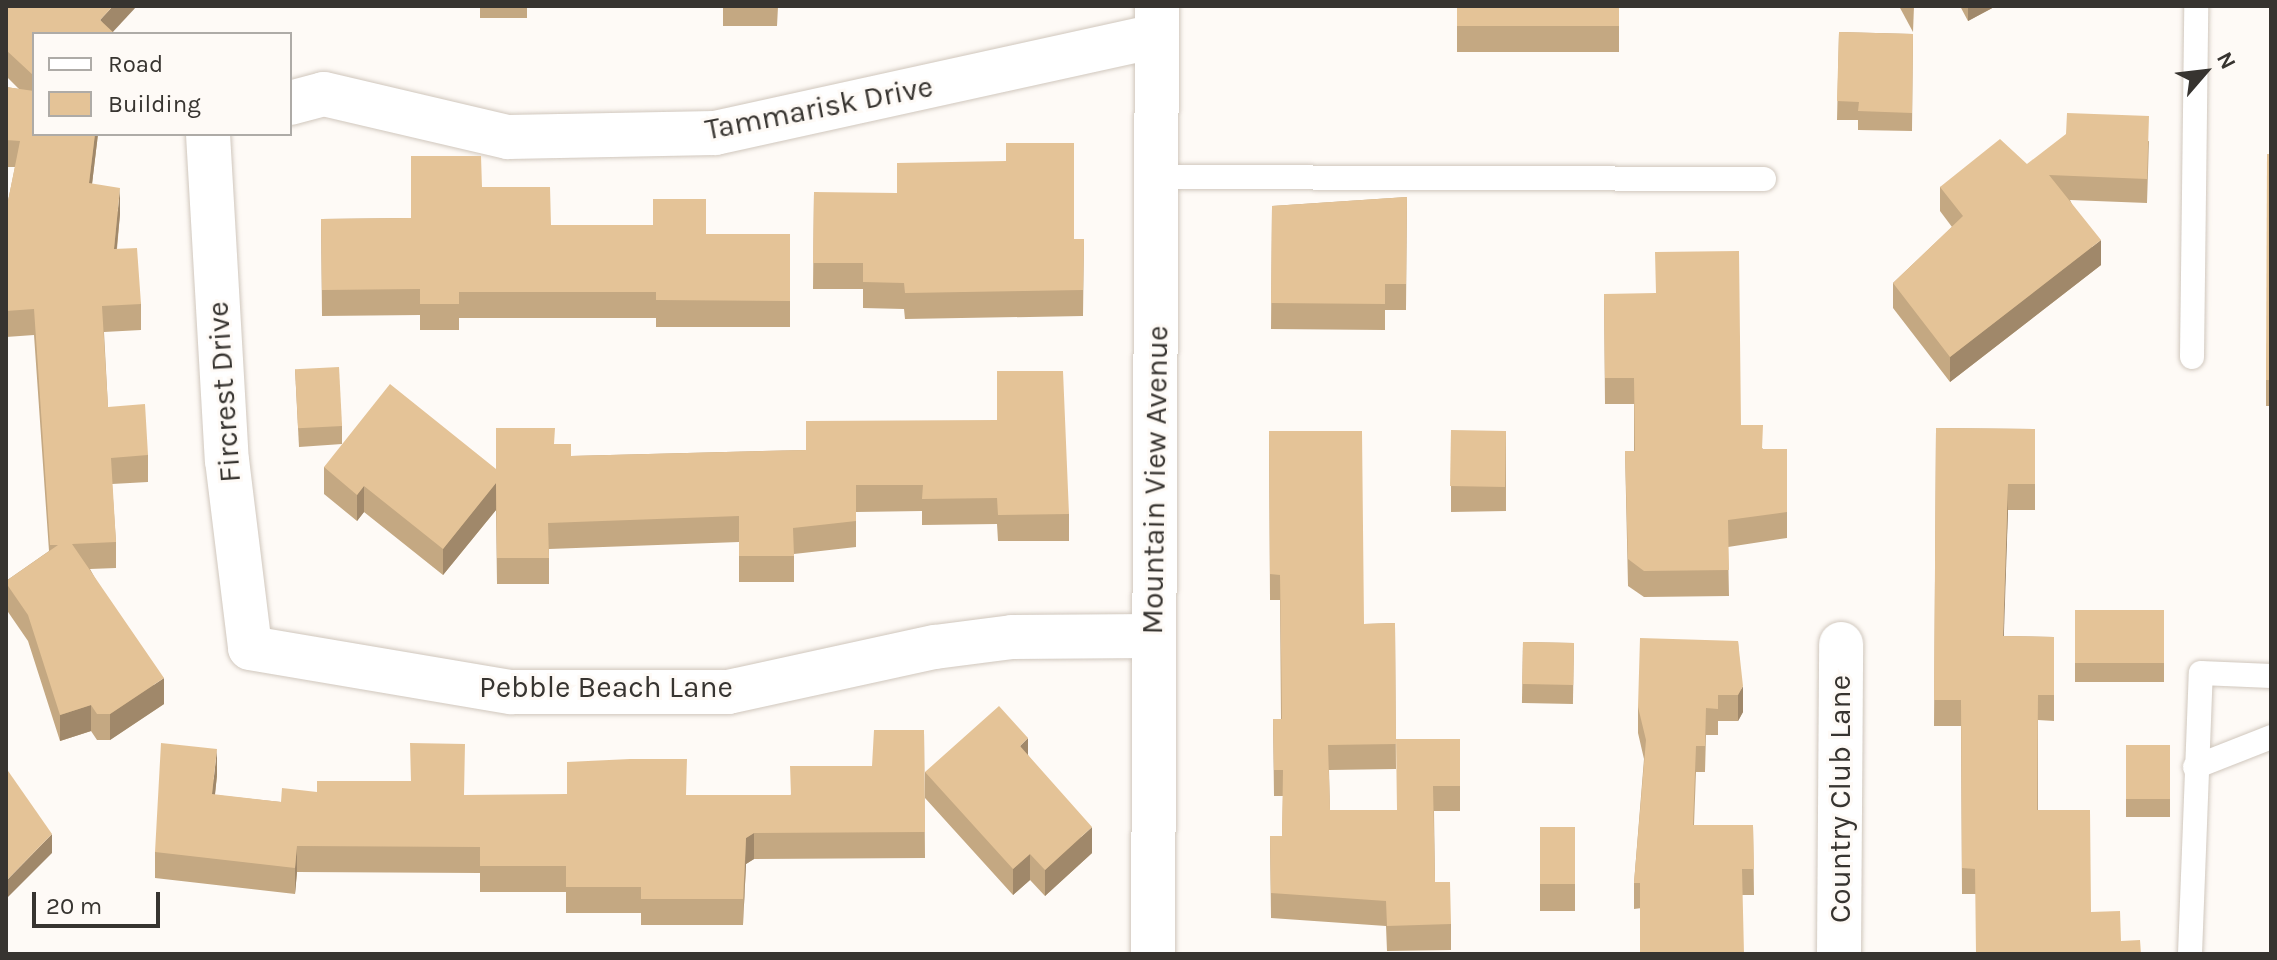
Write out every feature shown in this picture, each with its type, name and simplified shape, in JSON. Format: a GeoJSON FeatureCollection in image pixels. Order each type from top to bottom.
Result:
{"type":"FeatureCollection","features":[{"type":"Feature","properties":{"kind":"street","name":"Tammarisk Drive"},"geometry":{"type":"LineString","coordinates":[[292,102],[324,94],[508,137],[715,133],[1157,21]]}},
{"type":"Feature","properties":{"kind":"street","name":"Mountain View Avenue"},"geometry":{"type":"LineString","coordinates":[[1153,954],[1152,636],[1159,177],[1157,21]]}},
{"type":"Feature","properties":{"kind":"street","name":"Fircrest Drive"},"geometry":{"type":"LineString","coordinates":[[208,136],[227,460],[250,648]]}},
{"type":"Feature","properties":{"kind":"street","name":"Pebble Beach Lane"},"geometry":{"type":"LineString","coordinates":[[250,648],[511,692],[728,692],[935,647],[1012,637],[1152,636]]}},
{"type":"Feature","properties":{"kind":"street","name":"Country Club Lane"},"geometry":{"type":"LineString","coordinates":[[1839,954],[1841,644]]}},
{"type":"Feature","properties":{"kind":"lane"},"geometry":{"type":"LineString","coordinates":[[2192,357],[2196,6]]}},
{"type":"Feature","properties":{"kind":"lane"},"geometry":{"type":"LineString","coordinates":[[1159,177],[1764,179]]}},
{"type":"Feature","properties":{"kind":"lane"},"geometry":{"type":"LineString","coordinates":[[2190,954],[2201,673],[2271,676]]}},
{"type":"Feature","properties":{"kind":"lane"},"geometry":{"type":"LineString","coordinates":[[2195,767],[2271,737]]}},
{"type":"Feature","properties":{"kind":"building"},"geometry":{"type":"Polygon","coordinates":[[[6,6],[113,6],[100,20],[113,32],[32,32],[32,74],[6,50],[6,6]]]}},
{"type":"Feature","properties":{"kind":"building"},"geometry":{"type":"Polygon","coordinates":[[[1457,6],[1619,6],[1619,26],[1457,26],[1457,6]]]}},
{"type":"Feature","properties":{"kind":"building"},"geometry":{"type":"Polygon","coordinates":[[[1839,32],[1913,34],[1912,113],[1858,111],[1859,102],[1837,101],[1839,32]]]}},
{"type":"Feature","properties":{"kind":"building"},"geometry":{"type":"Polygon","coordinates":[[[6,87],[32,91],[32,136],[95,136],[89,183],[120,188],[114,249],[137,248],[141,304],[102,306],[108,407],[145,404],[148,455],[111,458],[116,542],[72,544],[164,678],[110,714],[97,714],[91,705],[60,715],[28,615],[6,583],[58,545],[50,545],[34,309],[6,311],[6,211],[20,141],[6,140],[6,87]]]}},
{"type":"Feature","properties":{"kind":"building"},"geometry":{"type":"Polygon","coordinates":[[[2067,113],[2149,116],[2147,179],[2049,175],[2101,240],[1950,357],[1893,283],[1963,216],[1940,187],[2000,139],[2027,164],[2066,134],[2067,113]]]}},
{"type":"Feature","properties":{"kind":"building"},"geometry":{"type":"Polygon","coordinates":[[[1006,143],[1074,143],[1074,239],[1084,239],[1083,290],[905,293],[904,283],[863,282],[863,263],[813,263],[814,192],[897,193],[897,163],[1006,161],[1006,143]]]}},
{"type":"Feature","properties":{"kind":"building"},"geometry":{"type":"Polygon","coordinates":[[[2267,154],[2271,154],[2271,380],[2266,380],[2267,154]]]}},
{"type":"Feature","properties":{"kind":"building"},"geometry":{"type":"Polygon","coordinates":[[[411,156],[481,156],[482,187],[550,187],[551,225],[653,225],[653,199],[706,199],[706,234],[790,234],[790,301],[656,300],[656,292],[459,292],[459,304],[420,304],[420,289],[322,290],[321,219],[411,218],[411,156]]]}},
{"type":"Feature","properties":{"kind":"building"},"geometry":{"type":"Polygon","coordinates":[[[1407,197],[1406,284],[1385,284],[1385,304],[1271,303],[1272,206],[1407,197]]]}},
{"type":"Feature","properties":{"kind":"building"},"geometry":{"type":"Polygon","coordinates":[[[1739,251],[1741,425],[1763,425],[1762,449],[1787,449],[1787,512],[1728,520],[1729,570],[1644,571],[1628,559],[1625,451],[1635,451],[1634,378],[1605,378],[1604,294],[1656,293],[1655,252],[1739,251]]]}},
{"type":"Feature","properties":{"kind":"building"},"geometry":{"type":"Polygon","coordinates":[[[339,367],[342,426],[298,428],[295,369],[339,367]]]}},
{"type":"Feature","properties":{"kind":"building"},"geometry":{"type":"Polygon","coordinates":[[[997,371],[1063,371],[1069,514],[998,515],[997,498],[922,499],[923,485],[856,485],[856,521],[793,528],[794,556],[739,556],[739,516],[548,523],[549,558],[497,558],[496,483],[443,549],[364,486],[357,495],[324,467],[390,384],[496,469],[496,428],[555,428],[554,444],[571,444],[571,456],[806,450],[806,421],[997,420],[997,371]]]}},
{"type":"Feature","properties":{"kind":"building"},"geometry":{"type":"Polygon","coordinates":[[[1936,428],[2035,429],[2035,484],[2008,484],[2003,636],[2054,637],[2054,695],[2038,695],[2037,810],[2090,810],[2091,912],[2120,911],[2121,941],[2140,940],[2141,954],[1976,954],[1975,869],[1962,868],[1961,700],[1934,700],[1936,428]]]}},
{"type":"Feature","properties":{"kind":"building"},"geometry":{"type":"Polygon","coordinates":[[[1451,430],[1506,431],[1505,487],[1450,486],[1451,430]]]}},
{"type":"Feature","properties":{"kind":"building"},"geometry":{"type":"Polygon","coordinates":[[[1269,431],[1362,431],[1364,624],[1395,623],[1396,744],[1328,745],[1330,810],[1397,810],[1396,739],[1460,739],[1460,786],[1433,786],[1435,882],[1450,882],[1451,924],[1387,926],[1386,901],[1271,893],[1270,836],[1282,836],[1283,770],[1274,770],[1273,719],[1282,719],[1280,575],[1270,574],[1269,431]]]}},
{"type":"Feature","properties":{"kind":"building"},"geometry":{"type":"Polygon","coordinates":[[[2075,610],[2164,610],[2164,663],[2075,663],[2075,610]]]}},
{"type":"Feature","properties":{"kind":"building"},"geometry":{"type":"Polygon","coordinates":[[[1640,638],[1738,641],[1743,686],[1738,695],[1718,695],[1718,709],[1706,708],[1705,746],[1696,746],[1693,825],[1753,825],[1754,869],[1742,869],[1744,954],[1640,954],[1640,883],[1634,883],[1646,740],[1638,707],[1640,638]]]}},
{"type":"Feature","properties":{"kind":"building"},"geometry":{"type":"Polygon","coordinates":[[[1523,642],[1574,643],[1573,685],[1522,684],[1523,642]]]}},
{"type":"Feature","properties":{"kind":"building"},"geometry":{"type":"Polygon","coordinates":[[[999,706],[1028,738],[1020,746],[1092,827],[1045,870],[1030,854],[1013,869],[925,772],[999,706]]]}},
{"type":"Feature","properties":{"kind":"building"},"geometry":{"type":"Polygon","coordinates":[[[874,730],[924,730],[925,832],[754,833],[746,838],[743,899],[641,899],[641,887],[566,887],[566,866],[480,866],[480,847],[297,846],[295,868],[155,852],[161,743],[217,749],[212,794],[281,802],[282,788],[317,792],[317,781],[411,781],[410,743],[465,744],[464,795],[567,794],[567,762],[687,759],[686,795],[791,795],[790,766],[872,766],[874,730]]]}},
{"type":"Feature","properties":{"kind":"building"},"geometry":{"type":"Polygon","coordinates":[[[2126,745],[2170,745],[2170,799],[2126,799],[2126,745]]]}},
{"type":"Feature","properties":{"kind":"building"},"geometry":{"type":"Polygon","coordinates":[[[6,768],[52,834],[6,881],[6,768]]]}},
{"type":"Feature","properties":{"kind":"building"},"geometry":{"type":"Polygon","coordinates":[[[1540,827],[1575,827],[1575,884],[1540,884],[1540,827]]]}}]}
